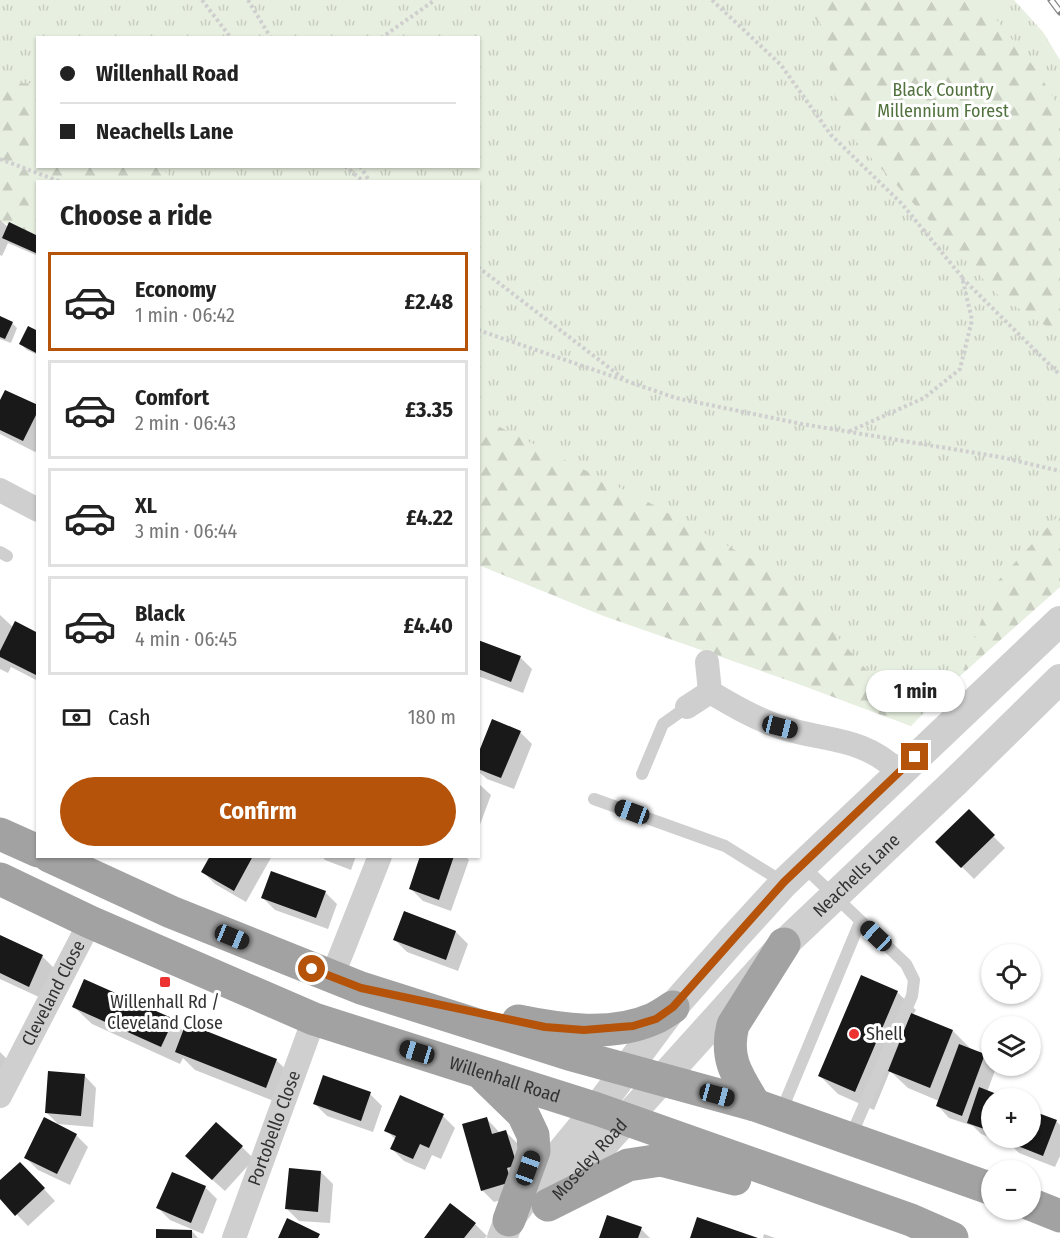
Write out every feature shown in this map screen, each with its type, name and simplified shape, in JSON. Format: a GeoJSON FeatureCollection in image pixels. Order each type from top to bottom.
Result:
{"type":"FeatureCollection","features":[{"type":"Feature","properties":{"kind":"highway"},"geometry":{"type":"LineString","coordinates":[[0,834],[36,850]]}},
{"type":"Feature","properties":{"kind":"highway"},"geometry":{"type":"LineString","coordinates":[[53,858],[171,912],[346,982],[569,1054],[768,1109],[981,1185]]}},
{"type":"Feature","properties":{"kind":"highway","name":"Willenhall Road"},"geometry":{"type":"LineString","coordinates":[[0,879],[90,922],[314,1019],[612,1115],[911,1220],[952,1238]]}},
{"type":"Feature","properties":{"kind":"highway"},"geometry":{"type":"LineString","coordinates":[[768,1109],[733,1068],[729,1040],[733,1025],[784,944]]}},
{"type":"Feature","properties":{"kind":"highway"},"geometry":{"type":"LineString","coordinates":[[346,982],[545,1027],[584,1030],[633,1026],[656,1019],[673,1007]]}},
{"type":"Feature","properties":{"kind":"highway"},"geometry":{"type":"LineString","coordinates":[[480,1072],[523,1114],[533,1135],[534,1151],[509,1232]]}},
{"type":"Feature","properties":{"kind":"highway"},"geometry":{"type":"LineString","coordinates":[[548,1205],[628,1165],[661,1160],[717,1173],[852,1215],[911,1220]]}},
{"type":"Feature","properties":{"kind":"highway"},"geometry":{"type":"LineString","coordinates":[[1041,1208],[1060,1216]]}},
{"type":"Feature","properties":{"kind":"street"},"geometry":{"type":"LineString","coordinates":[[0,490],[36,509]]}},
{"type":"Feature","properties":{"kind":"street"},"geometry":{"type":"LineString","coordinates":[[628,1069],[673,1007],[793,874],[1060,621]]}},
{"type":"Feature","properties":{"kind":"street"},"geometry":{"type":"LineString","coordinates":[[707,662],[710,692]]}},
{"type":"Feature","properties":{"kind":"street","name":"Neachells Lane"},"geometry":{"type":"LineString","coordinates":[[660,1080],[784,944],[931,806],[1060,679]]}},
{"type":"Feature","properties":{"kind":"street"},"geometry":{"type":"LineString","coordinates":[[710,692],[780,727],[859,745],[873,751],[885,758],[931,806]]}},
{"type":"Feature","properties":{"kind":"street"},"geometry":{"type":"LineString","coordinates":[[687,707],[710,692]]}},
{"type":"Feature","properties":{"kind":"street"},"geometry":{"type":"LineString","coordinates":[[346,982],[379,858]]}},
{"type":"Feature","properties":{"kind":"street","name":"Cleveland Close"},"geometry":{"type":"LineString","coordinates":[[0,1096],[90,922]]}},
{"type":"Feature","properties":{"kind":"street","name":"Portobello Close"},"geometry":{"type":"LineString","coordinates":[[234,1238],[314,1019]]}},
{"type":"Feature","properties":{"kind":"street","name":"Moseley Road"},"geometry":{"type":"LineString","coordinates":[[509,1232],[548,1205],[612,1115],[628,1069]]}},
{"type":"Feature","properties":{"kind":"street","name":"Moseley Road"},"geometry":{"type":"LineString","coordinates":[[509,1232],[536,1184],[612,1115],[660,1080]]}},
{"type":"Feature","properties":{"kind":"lane"},"geometry":{"type":"LineString","coordinates":[[642,774],[663,724],[687,707]]}},
{"type":"Feature","properties":{"kind":"lane"},"geometry":{"type":"LineString","coordinates":[[594,799],[725,846],[793,874],[835,897],[906,964],[914,980],[912,996],[850,1138]]}},
{"type":"Feature","properties":{"kind":"lane"},"geometry":{"type":"LineString","coordinates":[[768,1109],[861,922]]}},
{"type":"Feature","properties":{"kind":"path"},"geometry":{"type":"LineString","coordinates":[[202,0],[229,36]]}},
{"type":"Feature","properties":{"kind":"path"},"geometry":{"type":"LineString","coordinates":[[248,0],[270,36]]}},
{"type":"Feature","properties":{"kind":"path"},"geometry":{"type":"LineString","coordinates":[[384,36],[435,0]]}},
{"type":"Feature","properties":{"kind":"path"},"geometry":{"type":"LineString","coordinates":[[712,0],[781,65],[831,135],[902,204],[962,277],[1060,375]]}},
{"type":"Feature","properties":{"kind":"path"},"geometry":{"type":"LineString","coordinates":[[0,159],[56,180]]}},
{"type":"Feature","properties":{"kind":"path"},"geometry":{"type":"LineString","coordinates":[[347,168],[362,180]]}},
{"type":"Feature","properties":{"kind":"path"},"geometry":{"type":"LineString","coordinates":[[480,269],[627,381]]}},
{"type":"Feature","properties":{"kind":"path"},"geometry":{"type":"LineString","coordinates":[[850,432],[924,398],[960,369],[972,320],[962,277]]}},
{"type":"Feature","properties":{"kind":"path"},"geometry":{"type":"LineString","coordinates":[[480,331],[676,398],[850,432],[1000,457],[1060,471]]}},
{"type":"Feature","properties":{"kind":"green space"},"geometry":{"type":"Polygon","coordinates":[[[0,0],[1014,0],[1043,32],[1060,60],[1060,587],[962,674],[911,726],[604,616],[480,565],[480,180],[36,180],[36,184],[0,221],[0,0]]]}},
{"type":"Feature","properties":{"kind":"green space","name":"Black Country Millennium Forest"},"geometry":{"type":"Polygon","coordinates":[[[799,0],[981,0],[1038,72],[1060,109],[1060,335],[998,295],[841,125],[821,25],[799,0]]]}},
{"type":"Feature","properties":{"kind":"green space"},"geometry":{"type":"Polygon","coordinates":[[[0,82],[36,84],[36,168],[163,168],[171,180],[36,180],[36,237],[0,221],[0,82]]]}},
{"type":"Feature","properties":{"kind":"green space"},"geometry":{"type":"Polygon","coordinates":[[[480,417],[648,502],[784,577],[905,713],[911,726],[796,683],[604,616],[480,565],[480,417]]]}},
{"type":"Feature","properties":{"kind":"green space"},"geometry":{"type":"Polygon","coordinates":[[[1060,514],[1060,587],[962,674],[994,585],[1060,514]]]}},
{"type":"Feature","properties":{"kind":"building"},"geometry":{"type":"Polygon","coordinates":[[[9,222],[36,235],[36,253],[2,238],[9,222]]]}},
{"type":"Feature","properties":{"kind":"building"},"geometry":{"type":"Polygon","coordinates":[[[0,316],[13,322],[5,339],[0,337],[0,316]]]}},
{"type":"Feature","properties":{"kind":"building"},"geometry":{"type":"Polygon","coordinates":[[[28,326],[36,330],[36,353],[19,344],[28,326]]]}},
{"type":"Feature","properties":{"kind":"building"},"geometry":{"type":"Polygon","coordinates":[[[5,390],[36,404],[36,415],[23,441],[0,430],[0,400],[5,390]]]}},
{"type":"Feature","properties":{"kind":"building"},"geometry":{"type":"Polygon","coordinates":[[[15,621],[36,632],[36,675],[0,657],[0,651],[15,621]]]}},
{"type":"Feature","properties":{"kind":"building"},"geometry":{"type":"Polygon","coordinates":[[[480,641],[521,656],[511,682],[480,670],[480,641]]]}},
{"type":"Feature","properties":{"kind":"building"},"geometry":{"type":"Polygon","coordinates":[[[492,719],[521,731],[501,778],[480,770],[480,749],[492,719]]]}},
{"type":"Feature","properties":{"kind":"building"},"geometry":{"type":"Polygon","coordinates":[[[969,809],[995,835],[961,868],[935,842],[969,809]]]}},
{"type":"Feature","properties":{"kind":"building"},"geometry":{"type":"Polygon","coordinates":[[[209,858],[252,858],[234,891],[201,872],[209,858]]]}},
{"type":"Feature","properties":{"kind":"building"},"geometry":{"type":"Polygon","coordinates":[[[419,858],[453,858],[439,900],[409,889],[419,858]]]}},
{"type":"Feature","properties":{"kind":"building"},"geometry":{"type":"Polygon","coordinates":[[[271,871],[326,891],[316,918],[261,898],[271,871]]]}},
{"type":"Feature","properties":{"kind":"building"},"geometry":{"type":"Polygon","coordinates":[[[404,911],[456,931],[446,960],[393,940],[404,911]]]}},
{"type":"Feature","properties":{"kind":"building"},"geometry":{"type":"Polygon","coordinates":[[[0,935],[43,955],[29,987],[0,973],[0,935]]]}},
{"type":"Feature","properties":{"kind":"building"},"geometry":{"type":"Polygon","coordinates":[[[861,975],[898,991],[855,1092],[818,1076],[861,975]]]}},
{"type":"Feature","properties":{"kind":"building"},"geometry":{"type":"Polygon","coordinates":[[[84,979],[174,1019],[161,1047],[72,1007],[84,979]]]}},
{"type":"Feature","properties":{"kind":"building"},"geometry":{"type":"Polygon","coordinates":[[[911,1013],[953,1030],[930,1088],[888,1071],[911,1013]]]}},
{"type":"Feature","properties":{"kind":"building"},"geometry":{"type":"Polygon","coordinates":[[[186,1023],[277,1059],[266,1088],[175,1052],[186,1023]]]}},
{"type":"Feature","properties":{"kind":"building"},"geometry":{"type":"Polygon","coordinates":[[[959,1044],[981,1052],[981,1065],[962,1116],[936,1106],[959,1044]]]}},
{"type":"Feature","properties":{"kind":"building"},"geometry":{"type":"Polygon","coordinates":[[[48,1071],[85,1074],[81,1116],[45,1113],[48,1071]]]}},
{"type":"Feature","properties":{"kind":"building"},"geometry":{"type":"Polygon","coordinates":[[[323,1075],[371,1092],[361,1121],[313,1104],[323,1075]]]}},
{"type":"Feature","properties":{"kind":"building"},"geometry":{"type":"Polygon","coordinates":[[[979,1087],[982,1088],[981,1128],[967,1123],[979,1087]]]}},
{"type":"Feature","properties":{"kind":"building"},"geometry":{"type":"Polygon","coordinates":[[[400,1095],[444,1114],[429,1148],[420,1144],[413,1159],[390,1149],[396,1136],[384,1131],[400,1095]]]}},
{"type":"Feature","properties":{"kind":"building"},"geometry":{"type":"Polygon","coordinates":[[[1041,1114],[1057,1120],[1043,1156],[1023,1148],[1041,1148],[1041,1114]]]}},
{"type":"Feature","properties":{"kind":"building"},"geometry":{"type":"Polygon","coordinates":[[[44,1117],[77,1134],[57,1174],[24,1158],[44,1117]]]}},
{"type":"Feature","properties":{"kind":"building"},"geometry":{"type":"Polygon","coordinates":[[[487,1117],[492,1134],[506,1130],[517,1165],[507,1168],[511,1182],[481,1191],[462,1124],[487,1117]]]}},
{"type":"Feature","properties":{"kind":"building"},"geometry":{"type":"Polygon","coordinates":[[[216,1122],[243,1146],[212,1180],[185,1156],[216,1122]]]}},
{"type":"Feature","properties":{"kind":"building"},"geometry":{"type":"Polygon","coordinates":[[[20,1162],[45,1188],[15,1216],[0,1199],[0,1180],[20,1162]]]}},
{"type":"Feature","properties":{"kind":"building"},"geometry":{"type":"Polygon","coordinates":[[[289,1168],[321,1171],[318,1212],[285,1209],[289,1168]]]}},
{"type":"Feature","properties":{"kind":"building"},"geometry":{"type":"Polygon","coordinates":[[[172,1172],[206,1186],[191,1223],[156,1208],[172,1172]]]}},
{"type":"Feature","properties":{"kind":"building"},"geometry":{"type":"Polygon","coordinates":[[[450,1203],[476,1223],[464,1238],[424,1238],[450,1203]]]}},
{"type":"Feature","properties":{"kind":"building"},"geometry":{"type":"Polygon","coordinates":[[[607,1215],[642,1227],[638,1238],[599,1238],[607,1215]]]}},
{"type":"Feature","properties":{"kind":"building"},"geometry":{"type":"Polygon","coordinates":[[[697,1217],[758,1238],[690,1238],[697,1217]]]}},
{"type":"Feature","properties":{"kind":"building"},"geometry":{"type":"Polygon","coordinates":[[[287,1218],[320,1234],[318,1238],[278,1238],[287,1218]]]}},
{"type":"Feature","properties":{"kind":"building"},"geometry":{"type":"Polygon","coordinates":[[[156,1229],[192,1230],[192,1238],[156,1238],[156,1229]]]}},
{"type":"Feature","properties":{"kind":"railway"},"geometry":{"type":"LineString","coordinates":[[1051,0],[1060,12]]}},
{"type":"Feature","properties":{"kind":"place","name":"Willenhall Rd / Cleveland Close"},"geometry":{"type":"Point","coordinates":[165,982]}},
{"type":"Feature","properties":{"kind":"place","name":"Shell"},"geometry":{"type":"Point","coordinates":[854,1034]}},
{"type":"Feature","properties":{"kind":"route"},"geometry":{"type":"LineString","coordinates":[[312,969],[361,988],[545,1027],[584,1030],[616,1028],[656,1019],[673,1007],[784,882],[915,757]]}}]}
